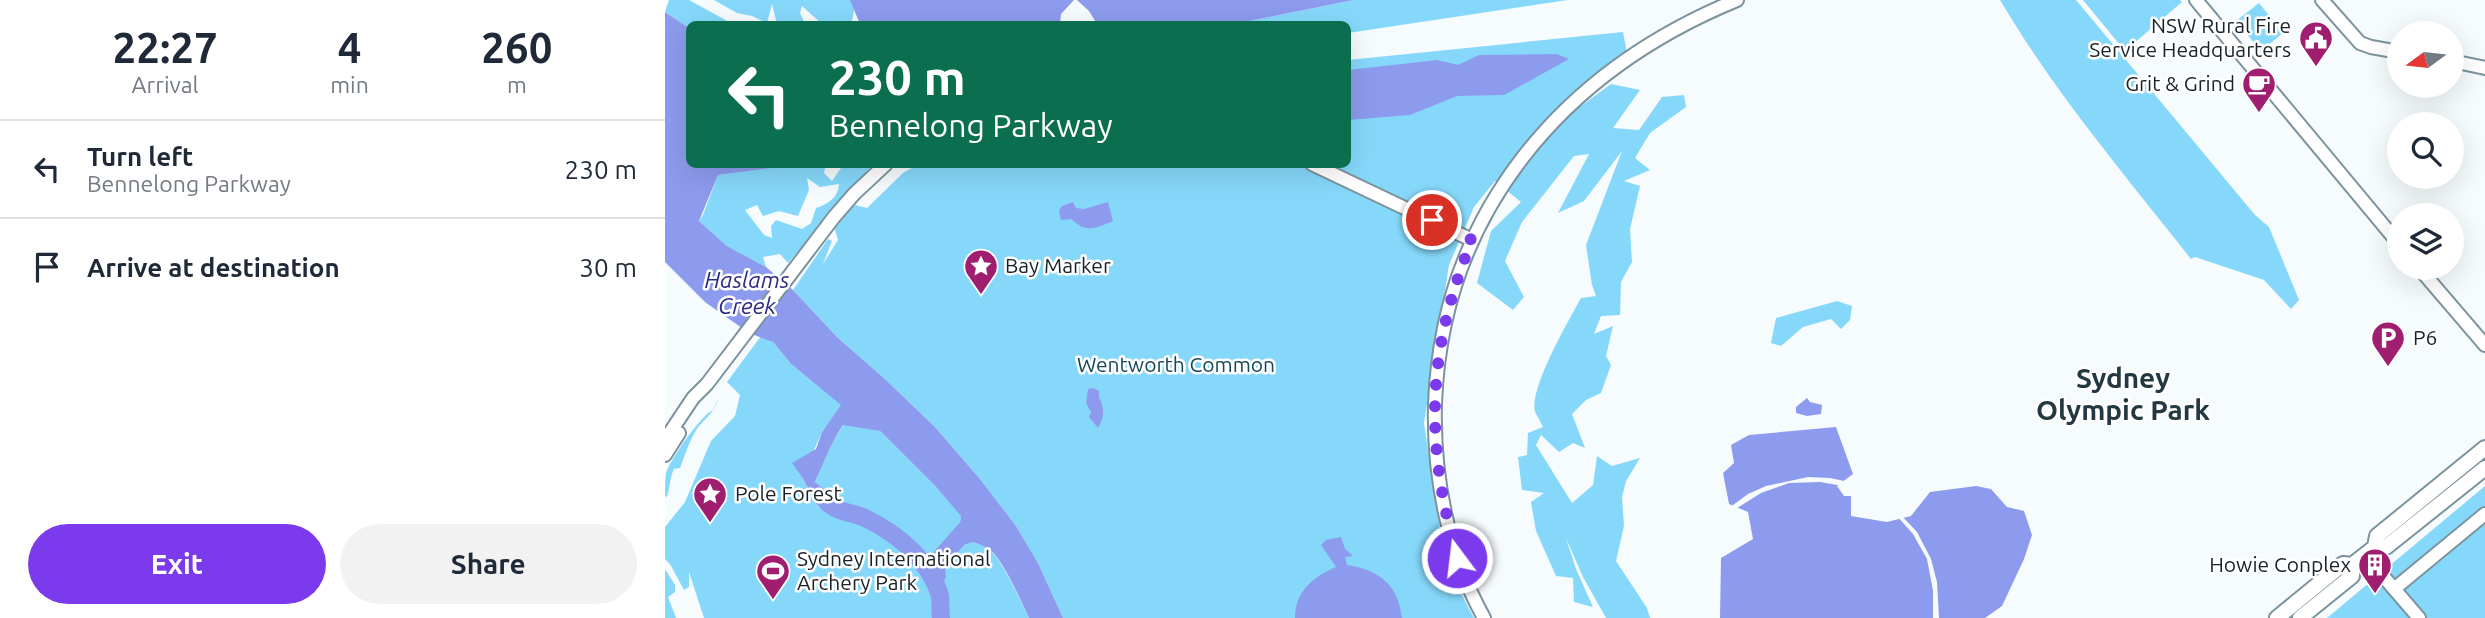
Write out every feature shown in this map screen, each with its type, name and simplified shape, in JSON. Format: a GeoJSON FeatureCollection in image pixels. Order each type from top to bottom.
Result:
{"type":"FeatureCollection","features":[{"type":"Feature","properties":{"kind":"main road"},"geometry":{"type":"LineString","coordinates":[[2370,551],[2378,536],[2485,448]]}},
{"type":"Feature","properties":{"kind":"main road"},"geometry":{"type":"LineString","coordinates":[[2277,618],[2343,564],[2352,565],[2370,551],[2386,547],[2485,468]]}},
{"type":"Feature","properties":{"kind":"main road"},"geometry":{"type":"LineString","coordinates":[[2300,618],[2352,576],[2352,565]]}},
{"type":"Feature","properties":{"kind":"street"},"geometry":{"type":"LineString","coordinates":[[1483,618],[1459,563],[1445,514],[1434,430],[1440,344],[1454,287],[1472,240],[1518,164],[1565,110],[1647,47],[1685,24],[1737,0]]}},
{"type":"Feature","properties":{"kind":"street"},"geometry":{"type":"LineString","coordinates":[[2196,0],[2387,230]]}},
{"type":"Feature","properties":{"kind":"street"},"geometry":{"type":"LineString","coordinates":[[2322,0],[2360,43],[2387,49]]}},
{"type":"Feature","properties":{"kind":"street"},"geometry":{"type":"LineString","coordinates":[[2464,64],[2485,68]]}},
{"type":"Feature","properties":{"kind":"street"},"geometry":{"type":"LineString","coordinates":[[665,440],[693,398],[707,384],[790,274],[854,194],[882,168]]}},
{"type":"Feature","properties":{"kind":"street"},"geometry":{"type":"LineString","coordinates":[[1320,168],[1472,240]]}},
{"type":"Feature","properties":{"kind":"street"},"geometry":{"type":"LineString","coordinates":[[2429,280],[2485,345]]}},
{"type":"Feature","properties":{"kind":"street"},"geometry":{"type":"LineString","coordinates":[[665,455],[707,384]]}},
{"type":"Feature","properties":{"kind":"street"},"geometry":{"type":"LineString","coordinates":[[2393,589],[2485,514]]}},
{"type":"Feature","properties":{"kind":"street"},"geometry":{"type":"LineString","coordinates":[[2370,551],[2393,589],[2419,618]]}},
{"type":"Feature","properties":{"kind":"green space"},"geometry":{"type":"Polygon","coordinates":[[[669,0],[689,0],[728,21],[686,21],[686,26],[665,12],[669,0]]]}},
{"type":"Feature","properties":{"kind":"green space"},"geometry":{"type":"Polygon","coordinates":[[[714,0],[852,0],[856,4],[852,21],[819,21],[802,6],[800,13],[804,21],[776,21],[772,4],[768,21],[737,13],[714,0]]]}},
{"type":"Feature","properties":{"kind":"green space"},"geometry":{"type":"Polygon","coordinates":[[[1354,0],[1568,0],[1351,33],[1351,21],[1249,21],[1354,0]]]}},
{"type":"Feature","properties":{"kind":"green space"},"geometry":{"type":"Polygon","coordinates":[[[2000,0],[2076,0],[2255,215],[2269,227],[2299,300],[2291,309],[2264,280],[2195,257],[2191,259],[2067,101],[2000,0]]]}},
{"type":"Feature","properties":{"kind":"green space"},"geometry":{"type":"Polygon","coordinates":[[[2083,0],[2180,0],[2182,2],[2125,51],[2083,0]]]}},
{"type":"Feature","properties":{"kind":"green space"},"geometry":{"type":"Polygon","coordinates":[[[2259,3],[2283,33],[2261,51],[2236,21],[2259,3]]]}},
{"type":"Feature","properties":{"kind":"green space","name":"Wentworth Common"},"geometry":{"type":"Polygon","coordinates":[[[1623,32],[1627,53],[1576,93],[1581,106],[1611,84],[1640,90],[1613,128],[1639,130],[1662,97],[1684,95],[1686,107],[1650,133],[1635,158],[1650,170],[1624,181],[1640,186],[1630,229],[1632,262],[1621,282],[1620,315],[1601,316],[1594,334],[1613,326],[1606,356],[1611,365],[1601,393],[1586,400],[1572,414],[1585,448],[1573,443],[1559,452],[1541,435],[1536,445],[1572,503],[1593,485],[1597,456],[1612,466],[1640,458],[1626,481],[1622,497],[1624,526],[1616,561],[1647,608],[1650,618],[1606,618],[1583,577],[1566,538],[1593,607],[1574,602],[1573,578],[1556,576],[1536,531],[1531,502],[1544,493],[1522,490],[1518,457],[1527,455],[1528,433],[1543,427],[1535,412],[1535,401],[1551,354],[1581,298],[1596,296],[1586,245],[1622,151],[1584,201],[1558,213],[1589,154],[1574,156],[1522,222],[1505,261],[1524,297],[1513,310],[1477,283],[1491,231],[1521,202],[1495,181],[1474,207],[1449,265],[1424,423],[1445,563],[1474,618],[1063,618],[1038,563],[1016,526],[980,479],[935,427],[838,338],[793,290],[828,239],[832,241],[823,264],[838,240],[834,227],[855,205],[867,208],[903,173],[912,168],[1351,168],[1351,60],[1623,32]]]}},
{"type":"Feature","properties":{"kind":"green space"},"geometry":{"type":"Polygon","coordinates":[[[770,168],[825,168],[824,173],[832,181],[841,168],[869,168],[788,263],[780,254],[763,257],[766,267],[727,246],[699,221],[718,175],[770,168]],[[807,178],[809,190],[798,216],[779,211],[763,216],[757,205],[745,210],[764,235],[772,238],[771,226],[776,220],[802,229],[811,223],[816,208],[834,197],[839,184],[820,187],[807,178]]]}},
{"type":"Feature","properties":{"kind":"green space"},"geometry":{"type":"Polygon","coordinates":[[[1837,301],[1852,306],[1850,320],[1841,329],[1831,319],[1803,327],[1781,346],[1771,343],[1776,318],[1837,301]]]}},
{"type":"Feature","properties":{"kind":"green space"},"geometry":{"type":"Polygon","coordinates":[[[761,336],[773,342],[791,364],[842,405],[822,432],[802,477],[816,504],[843,521],[849,510],[815,482],[844,424],[880,431],[962,516],[973,542],[994,554],[1029,618],[704,618],[689,572],[689,587],[684,590],[665,559],[665,527],[685,502],[711,441],[735,416],[740,395],[727,382],[761,336]]]}},
{"type":"Feature","properties":{"kind":"green space"},"geometry":{"type":"Polygon","coordinates":[[[713,410],[693,436],[680,468],[674,469],[667,497],[666,473],[694,429],[713,410]]]}},
{"type":"Feature","properties":{"kind":"green space"},"geometry":{"type":"Polygon","coordinates":[[[2485,486],[2485,618],[2327,618],[2485,486]]]}},
{"type":"Feature","properties":{"kind":"green space"},"geometry":{"type":"Polygon","coordinates":[[[665,569],[675,585],[675,592],[668,597],[676,618],[665,618],[665,569]]]}},
{"type":"Feature","properties":{"kind":"water"},"geometry":{"type":"Polygon","coordinates":[[[850,0],[1074,0],[1061,14],[1060,21],[859,21],[850,0]]]}},
{"type":"Feature","properties":{"kind":"water"},"geometry":{"type":"Polygon","coordinates":[[[1077,0],[1354,0],[1249,21],[1095,21],[1077,0]]]}},
{"type":"Feature","properties":{"kind":"water","name":"Haslams Creek"},"geometry":{"type":"Polygon","coordinates":[[[665,12],[686,26],[686,168],[771,168],[718,175],[699,221],[727,246],[766,267],[793,290],[838,338],[935,427],[1016,526],[1038,563],[1063,618],[1029,618],[994,554],[973,542],[959,546],[961,516],[880,431],[843,425],[815,482],[849,509],[843,521],[816,504],[792,463],[816,449],[822,432],[841,405],[791,364],[773,342],[749,333],[705,302],[665,262],[665,12]]]}},
{"type":"Feature","properties":{"kind":"water"},"geometry":{"type":"Polygon","coordinates":[[[1557,54],[1569,59],[1504,95],[1457,96],[1410,115],[1351,120],[1351,70],[1437,60],[1458,65],[1479,55],[1557,54]]]}},
{"type":"Feature","properties":{"kind":"water"},"geometry":{"type":"Polygon","coordinates":[[[1073,202],[1076,208],[1084,209],[1108,202],[1113,221],[1087,228],[1071,219],[1061,220],[1059,211],[1062,206],[1073,202]]]}},
{"type":"Feature","properties":{"kind":"water"},"geometry":{"type":"Polygon","coordinates":[[[1088,389],[1099,391],[1103,409],[1098,428],[1089,417],[1091,412],[1086,403],[1088,389]]]}},
{"type":"Feature","properties":{"kind":"water"},"geometry":{"type":"Polygon","coordinates":[[[1807,398],[1810,402],[1822,405],[1821,414],[1807,416],[1796,413],[1796,407],[1807,398]]]}},
{"type":"Feature","properties":{"kind":"water"},"geometry":{"type":"Polygon","coordinates":[[[1836,427],[1853,474],[1837,486],[1844,496],[1851,496],[1851,516],[1887,522],[1911,516],[1930,492],[1976,486],[1991,489],[2007,507],[2024,511],[2032,535],[2002,606],[1985,618],[1720,618],[1721,558],[1753,539],[1748,512],[1729,504],[1723,473],[1734,463],[1731,445],[1749,435],[1836,427]]]}},
{"type":"Feature","properties":{"kind":"water"},"geometry":{"type":"Polygon","coordinates":[[[1341,537],[1345,549],[1353,556],[1345,557],[1347,565],[1369,571],[1385,581],[1396,596],[1402,618],[1295,618],[1302,592],[1313,580],[1336,567],[1321,545],[1326,540],[1341,537]]]}},
{"type":"Feature","properties":{"kind":"water"},"geometry":{"type":"Polygon","coordinates":[[[909,553],[932,555],[944,560],[946,577],[937,594],[909,553]]]}},
{"type":"Feature","properties":{"kind":"pier"},"geometry":{"type":"Polygon","coordinates":[[[1808,477],[1849,482],[1843,486],[1820,482],[1789,483],[1761,493],[1734,510],[1729,508],[1748,494],[1766,486],[1808,477]]]}},
{"type":"Feature","properties":{"kind":"pier"},"geometry":{"type":"Polygon","coordinates":[[[1901,515],[1917,532],[1931,559],[1937,582],[1939,618],[1933,618],[1933,591],[1927,559],[1913,534],[1897,516],[1901,515]]]}},
{"type":"Feature","properties":{"kind":"waterway"},"geometry":{"type":"LineString","coordinates":[[827,502],[879,525],[921,560],[940,596],[941,618]]}},
{"type":"Feature","properties":{"kind":"waterway"},"geometry":{"type":"LineString","coordinates":[[929,571],[973,518]]}},
{"type":"Feature","properties":{"kind":"place","name":"NSW Rural Fire Service Headquarters"},"geometry":{"type":"Point","coordinates":[2316,68]}},
{"type":"Feature","properties":{"kind":"place","name":"Grit & Grind"},"geometry":{"type":"Point","coordinates":[2259,114]}},
{"type":"Feature","properties":{"kind":"place","name":"Bay Marker"},"geometry":{"type":"Point","coordinates":[981,296]}},
{"type":"Feature","properties":{"kind":"place","name":"P6"},"geometry":{"type":"Point","coordinates":[2388,368]}},
{"type":"Feature","properties":{"kind":"place","name":"Pole Forest"},"geometry":{"type":"Point","coordinates":[710,524]}},
{"type":"Feature","properties":{"kind":"place","name":"Howie Conplex"},"geometry":{"type":"Point","coordinates":[2375,595]}},
{"type":"Feature","properties":{"kind":"place","name":"Sydney International Archery Park"},"geometry":{"type":"Point","coordinates":[773,601]}},
{"type":"Feature","properties":{"kind":"district","name":"Sydney Olympic Park"},"geometry":{"type":"Point","coordinates":[2123,394]}},
{"type":"Feature","properties":{"kind":"route"},"geometry":{"type":"LineString","coordinates":[[1432,220],[1472,240],[1454,287],[1440,344],[1434,430],[1445,514],[1457,558]]}}]}
